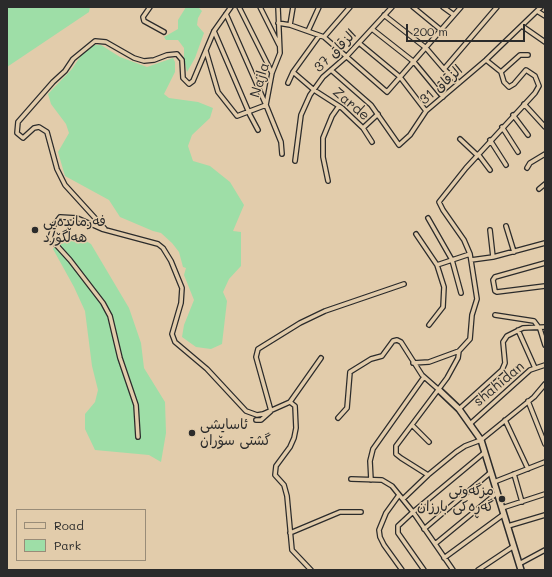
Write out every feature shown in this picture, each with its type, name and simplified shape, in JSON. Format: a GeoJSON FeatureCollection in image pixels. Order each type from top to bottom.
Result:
{"type":"FeatureCollection","features":[{"type":"Feature","properties":{"kind":"street"},"geometry":{"type":"LineString","coordinates":[[150,7],[143,17],[144,20],[164,32]]}},
{"type":"Feature","properties":{"kind":"street"},"geometry":{"type":"LineString","coordinates":[[106,230],[65,185],[57,169],[47,132],[39,127],[34,128],[23,138],[17,133],[18,122],[53,82],[65,71],[73,60],[95,41],[106,42],[134,58],[144,61],[177,54],[182,60],[183,78],[189,84],[193,81],[214,31],[231,7]]}},
{"type":"Feature","properties":{"kind":"street"},"geometry":{"type":"LineString","coordinates":[[239,7],[272,73]]}},
{"type":"Feature","properties":{"kind":"street"},"geometry":{"type":"LineString","coordinates":[[260,7],[280,47]]}},
{"type":"Feature","properties":{"kind":"street","name":"Najla"},"geometry":{"type":"LineString","coordinates":[[206,51],[222,98],[237,116],[266,105],[272,73],[280,53],[278,7]]}},
{"type":"Feature","properties":{"kind":"street"},"geometry":{"type":"LineString","coordinates":[[290,24],[293,7]]}},
{"type":"Feature","properties":{"kind":"street"},"geometry":{"type":"LineString","coordinates":[[308,31],[319,7]]}},
{"type":"Feature","properties":{"kind":"street"},"geometry":{"type":"LineString","coordinates":[[324,37],[350,7]]}},
{"type":"Feature","properties":{"kind":"street","name":"الزقاق 37"},"geometry":{"type":"LineString","coordinates":[[295,161],[301,115],[314,90],[331,70],[359,43],[392,7]]}},
{"type":"Feature","properties":{"kind":"street"},"geometry":{"type":"LineString","coordinates":[[413,7],[441,30]]}},
{"type":"Feature","properties":{"kind":"street"},"geometry":{"type":"LineString","coordinates":[[443,7],[454,15]]}},
{"type":"Feature","properties":{"kind":"street"},"geometry":{"type":"LineString","coordinates":[[278,23],[290,24],[324,37],[387,92],[461,7]]}},
{"type":"Feature","properties":{"kind":"street"},"geometry":{"type":"LineString","coordinates":[[444,69],[497,7]]}},
{"type":"Feature","properties":{"kind":"street","name":"الزقاق 31"},"geometry":{"type":"LineString","coordinates":[[331,70],[352,87],[378,114],[399,145],[410,136],[426,110],[459,84],[542,7]]}},
{"type":"Feature","properties":{"kind":"street"},"geometry":{"type":"LineString","coordinates":[[537,11],[545,16]]}},
{"type":"Feature","properties":{"kind":"street"},"geometry":{"type":"LineString","coordinates":[[226,14],[281,142],[282,154]]}},
{"type":"Feature","properties":{"kind":"street"},"geometry":{"type":"LineString","coordinates":[[384,15],[426,48],[459,84]]}},
{"type":"Feature","properties":{"kind":"street"},"geometry":{"type":"LineString","coordinates":[[522,26],[545,42]]}},
{"type":"Feature","properties":{"kind":"street"},"geometry":{"type":"LineString","coordinates":[[372,29],[414,62],[443,97]]}},
{"type":"Feature","properties":{"kind":"street"},"geometry":{"type":"LineString","coordinates":[[214,31],[258,130]]}},
{"type":"Feature","properties":{"kind":"street"},"geometry":{"type":"LineString","coordinates":[[288,83],[293,72],[319,36]]}},
{"type":"Feature","properties":{"kind":"street"},"geometry":{"type":"LineString","coordinates":[[359,43],[400,77],[426,110]]}},
{"type":"Feature","properties":{"kind":"street"},"geometry":{"type":"LineString","coordinates":[[501,72],[520,55],[528,54]]}},
{"type":"Feature","properties":{"kind":"street"},"geometry":{"type":"LineString","coordinates":[[428,475],[408,464],[396,454],[396,446],[439,390],[451,372],[460,351],[470,339],[472,315],[477,299],[470,254],[464,240],[439,202],[490,140],[535,93],[539,86],[535,76],[526,70],[509,87],[504,82],[501,72],[486,60]]}},
{"type":"Feature","properties":{"kind":"street","name":"Zarde"},"geometry":{"type":"LineString","coordinates":[[293,72],[314,90],[339,106],[363,128],[372,142]]}},
{"type":"Feature","properties":{"kind":"street"},"geometry":{"type":"LineString","coordinates":[[524,104],[545,128]]}},
{"type":"Feature","properties":{"kind":"street"},"geometry":{"type":"LineString","coordinates":[[328,181],[323,157],[323,138],[332,116],[339,106]]}},
{"type":"Feature","properties":{"kind":"street"},"geometry":{"type":"LineString","coordinates":[[363,128],[378,114]]}},
{"type":"Feature","properties":{"kind":"street"},"geometry":{"type":"LineString","coordinates":[[513,115],[528,136]]}},
{"type":"Feature","properties":{"kind":"street"},"geometry":{"type":"LineString","coordinates":[[502,127],[518,152]]}},
{"type":"Feature","properties":{"kind":"street"},"geometry":{"type":"LineString","coordinates":[[460,139],[478,155],[490,170]]}},
{"type":"Feature","properties":{"kind":"street"},"geometry":{"type":"LineString","coordinates":[[490,140],[506,165]]}},
{"type":"Feature","properties":{"kind":"street"},"geometry":{"type":"LineString","coordinates":[[527,168],[530,163],[545,154]]}},
{"type":"Feature","properties":{"kind":"street"},"geometry":{"type":"LineString","coordinates":[[539,189],[545,184]]}},
{"type":"Feature","properties":{"kind":"street"},"geometry":{"type":"LineString","coordinates":[[138,437],[136,405],[120,358],[110,316],[103,303],[70,260],[50,238],[54,225],[60,217],[77,218],[106,230],[158,244],[166,251],[182,288],[181,303],[172,334],[175,342],[207,369],[246,411],[257,415],[271,411],[290,402],[321,358]]}},
{"type":"Feature","properties":{"kind":"street"},"geometry":{"type":"LineString","coordinates":[[428,218],[452,260],[461,293]]}},
{"type":"Feature","properties":{"kind":"street"},"geometry":{"type":"LineString","coordinates":[[506,226],[514,252]]}},
{"type":"Feature","properties":{"kind":"street"},"geometry":{"type":"LineString","coordinates":[[490,230],[493,257]]}},
{"type":"Feature","properties":{"kind":"street"},"geometry":{"type":"LineString","coordinates":[[416,234],[437,265],[444,286],[443,307],[429,325]]}},
{"type":"Feature","properties":{"kind":"street"},"geometry":{"type":"LineString","coordinates":[[471,260],[493,257],[545,244]]}},
{"type":"Feature","properties":{"kind":"street"},"geometry":{"type":"LineString","coordinates":[[437,265],[470,254]]}},
{"type":"Feature","properties":{"kind":"street"},"geometry":{"type":"LineString","coordinates":[[545,264],[495,277],[493,280],[495,291],[497,292],[545,286]]}},
{"type":"Feature","properties":{"kind":"street"},"geometry":{"type":"LineString","coordinates":[[271,411],[256,357],[258,349],[300,323],[325,311],[404,284]]}},
{"type":"Feature","properties":{"kind":"street"},"geometry":{"type":"LineString","coordinates":[[495,315],[534,321],[540,329],[545,345]]}},
{"type":"Feature","properties":{"kind":"street"},"geometry":{"type":"LineString","coordinates":[[459,409],[502,370],[505,363],[503,342],[507,336],[518,330],[531,327],[540,329],[545,328]]}},
{"type":"Feature","properties":{"kind":"street"},"geometry":{"type":"LineString","coordinates":[[518,330],[536,368]]}},
{"type":"Feature","properties":{"kind":"street"},"geometry":{"type":"LineString","coordinates":[[338,418],[347,408],[350,372],[371,359],[382,356],[393,341],[397,340],[404,345],[413,363],[424,377],[459,409],[481,440],[521,570]]}},
{"type":"Feature","properties":{"kind":"street"},"geometry":{"type":"LineString","coordinates":[[413,363],[429,362],[460,351]]}},
{"type":"Feature","properties":{"kind":"street","name":"shahidan"},"geometry":{"type":"LineString","coordinates":[[470,424],[530,370],[545,365]]}},
{"type":"Feature","properties":{"kind":"street"},"geometry":{"type":"LineString","coordinates":[[372,480],[370,460],[373,449],[424,377]]}},
{"type":"Feature","properties":{"kind":"street"},"geometry":{"type":"LineString","coordinates":[[403,499],[428,475],[465,446],[481,440],[538,393],[545,384]]}},
{"type":"Feature","properties":{"kind":"street"},"geometry":{"type":"LineString","coordinates":[[538,393],[545,391]]}},
{"type":"Feature","properties":{"kind":"street"},"geometry":{"type":"LineString","coordinates":[[528,401],[545,444]]}},
{"type":"Feature","properties":{"kind":"street"},"geometry":{"type":"LineString","coordinates":[[290,402],[295,406],[296,428],[294,438],[276,466],[275,472],[284,485],[287,496],[292,550],[311,570]]}},
{"type":"Feature","properties":{"kind":"street"},"geometry":{"type":"LineString","coordinates":[[256,420],[261,420],[271,411]]}},
{"type":"Feature","properties":{"kind":"street"},"geometry":{"type":"LineString","coordinates":[[505,420],[528,469]]}},
{"type":"Feature","properties":{"kind":"street"},"geometry":{"type":"LineString","coordinates":[[412,425],[429,442]]}},
{"type":"Feature","properties":{"kind":"street"},"geometry":{"type":"LineString","coordinates":[[540,431],[545,429]]}},
{"type":"Feature","properties":{"kind":"street"},"geometry":{"type":"LineString","coordinates":[[424,570],[407,548],[397,529],[413,512],[485,452]]}},
{"type":"Feature","properties":{"kind":"street"},"geometry":{"type":"LineString","coordinates":[[494,482],[545,462]]}},
{"type":"Feature","properties":{"kind":"street"},"geometry":{"type":"LineString","coordinates":[[424,529],[491,472]]}},
{"type":"Feature","properties":{"kind":"street"},"geometry":{"type":"LineString","coordinates":[[514,474],[522,502]]}},
{"type":"Feature","properties":{"kind":"street"},"geometry":{"type":"LineString","coordinates":[[351,479],[388,482],[413,512],[453,570]]}},
{"type":"Feature","properties":{"kind":"street"},"geometry":{"type":"LineString","coordinates":[[435,544],[497,493]]}},
{"type":"Feature","properties":{"kind":"street"},"geometry":{"type":"LineString","coordinates":[[399,494],[386,513],[379,530],[380,537],[384,545],[402,570]]}},
{"type":"Feature","properties":{"kind":"street"},"geometry":{"type":"LineString","coordinates":[[502,508],[545,494]]}},
{"type":"Feature","properties":{"kind":"street"},"geometry":{"type":"LineString","coordinates":[[290,534],[340,512],[361,512]]}},
{"type":"Feature","properties":{"kind":"street"},"geometry":{"type":"LineString","coordinates":[[444,558],[504,514]]}},
{"type":"Feature","properties":{"kind":"street"},"geometry":{"type":"LineString","coordinates":[[508,526],[545,515]]}},
{"type":"Feature","properties":{"kind":"street"},"geometry":{"type":"LineString","coordinates":[[478,570],[514,546]]}},
{"type":"Feature","properties":{"kind":"street"},"geometry":{"type":"LineString","coordinates":[[519,564],[545,550]]}},
{"type":"Feature","properties":{"kind":"green space"},"geometry":{"type":"Polygon","coordinates":[[[7,7],[90,7],[89,12],[7,67],[7,7]]]}},
{"type":"Feature","properties":{"kind":"green space"},"geometry":{"type":"Polygon","coordinates":[[[186,7],[198,7],[202,11],[198,18],[197,25],[204,33],[195,58],[187,72],[184,58],[184,48],[178,40],[166,40],[164,37],[178,29],[178,20],[186,7]]]}},
{"type":"Feature","properties":{"kind":"green space"},"geometry":{"type":"Polygon","coordinates":[[[88,45],[101,45],[120,57],[147,67],[173,58],[175,62],[175,72],[164,94],[169,98],[198,102],[213,108],[210,118],[192,135],[188,146],[193,161],[210,166],[230,182],[244,205],[233,231],[241,232],[241,266],[229,279],[223,292],[227,301],[222,344],[211,349],[196,347],[182,337],[184,325],[194,300],[184,275],[186,268],[183,267],[179,252],[172,243],[161,233],[120,217],[109,200],[65,176],[58,152],[69,133],[66,124],[51,104],[48,94],[72,69],[88,45]]]}},
{"type":"Feature","properties":{"kind":"green space"},"geometry":{"type":"Polygon","coordinates":[[[79,237],[91,244],[129,308],[141,343],[144,368],[165,402],[166,433],[161,462],[149,455],[95,450],[85,429],[85,414],[95,402],[98,390],[92,366],[85,311],[74,287],[53,249],[60,239],[79,237]]]}},
{"type":"Feature","properties":{"kind":"place","name":"فەرماندەیی هەڵگۆرد"},"geometry":{"type":"Point","coordinates":[35,230]}},
{"type":"Feature","properties":{"kind":"place","name":"ئاسایشی گشتی سۆران"},"geometry":{"type":"Point","coordinates":[192,433]}},
{"type":"Feature","properties":{"kind":"place","name":"مزگەوتی گەڕەکی بارزان"},"geometry":{"type":"Point","coordinates":[502,499]}}]}
